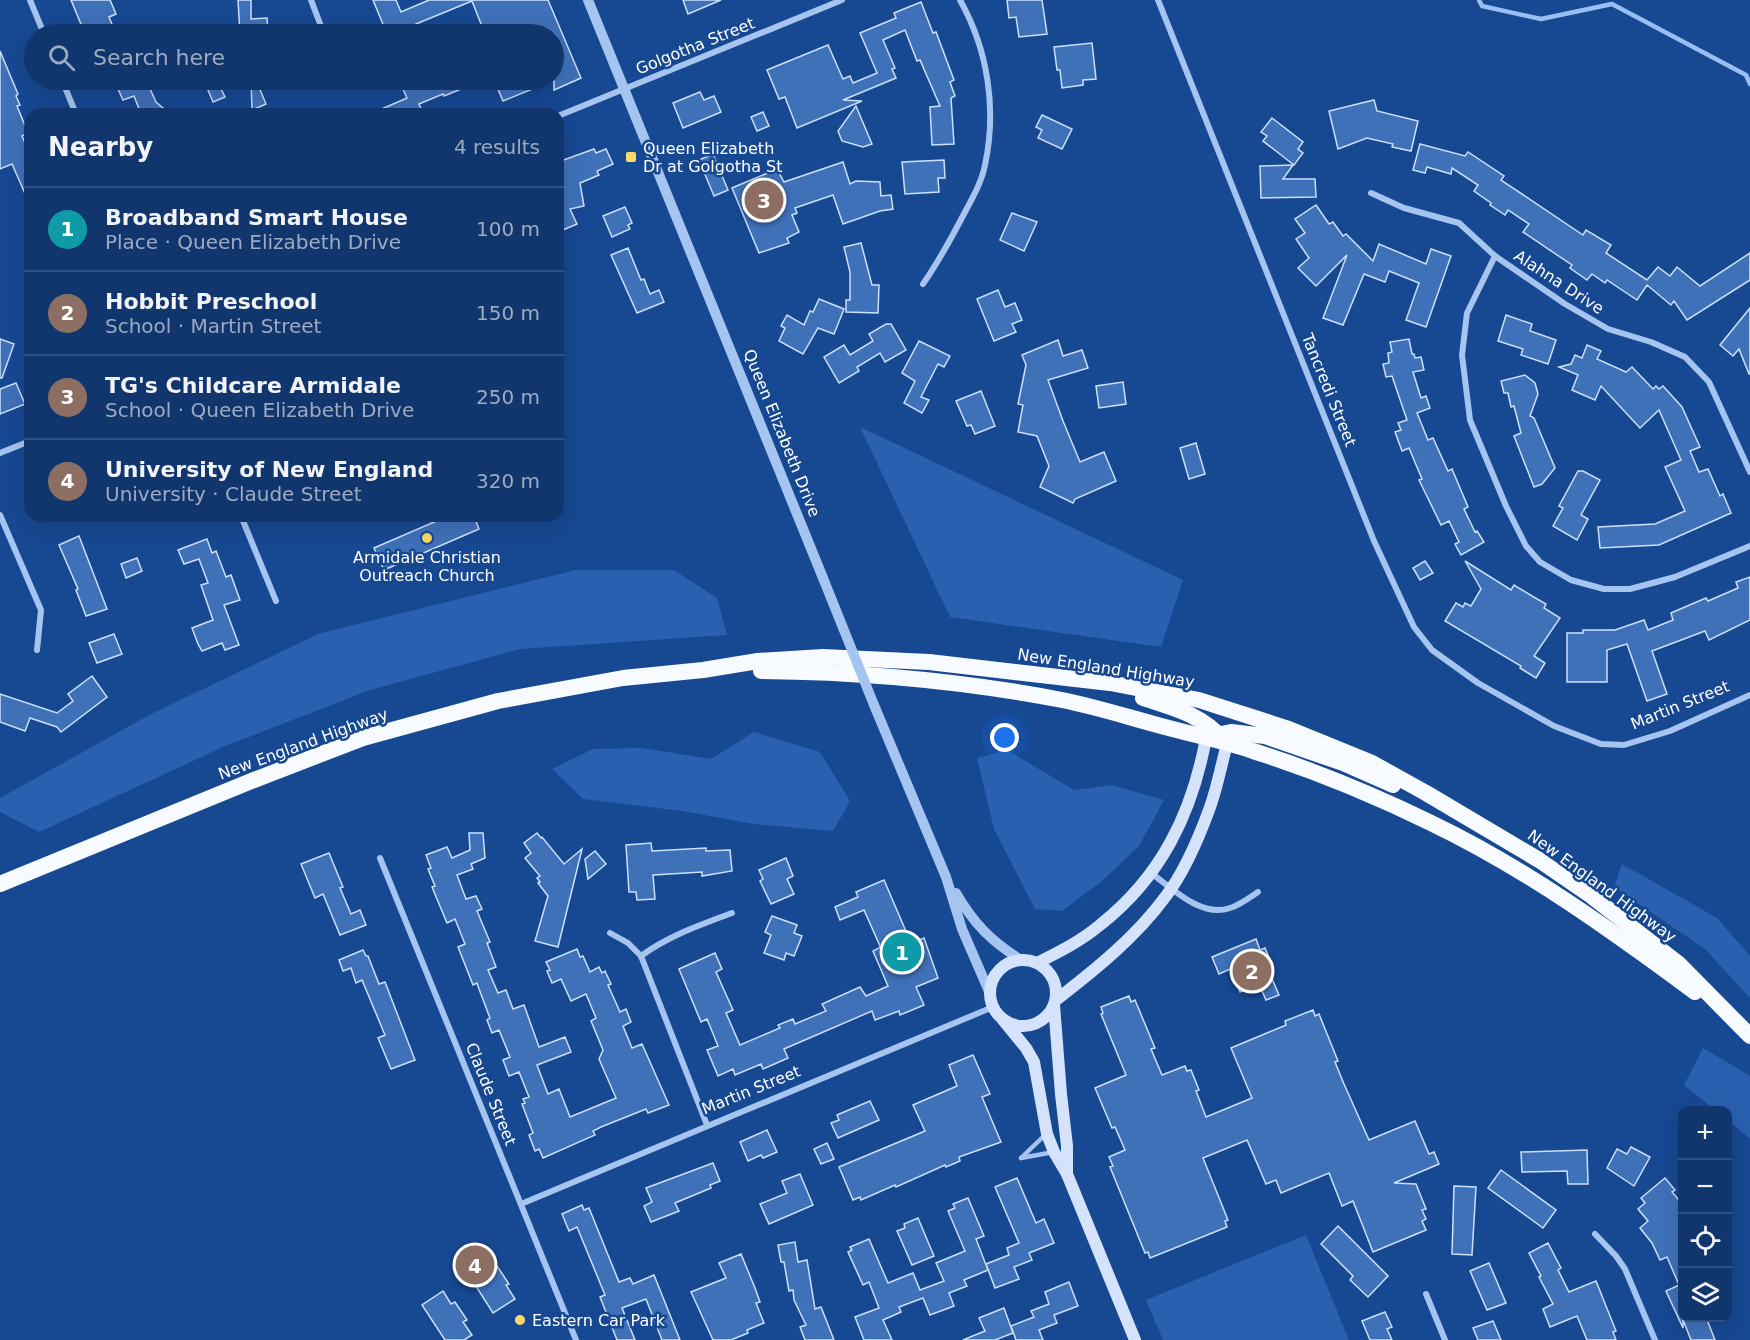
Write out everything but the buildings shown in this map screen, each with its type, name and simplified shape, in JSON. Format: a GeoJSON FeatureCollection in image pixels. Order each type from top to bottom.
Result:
{"type":"FeatureCollection","features":[{"type":"Feature","properties":{"kind":"highway","name":"New England Highway"},"geometry":{"type":"LineString","coordinates":[[0,884],[363,738],[498,701],[623,678],[703,670],[758,661],[823,657],[929,662],[1110,683],[1198,700],[1286,728],[1372,763],[1539,860],[1590,895],[1679,964],[1750,1036]]}},
{"type":"Feature","properties":{"kind":"highway","name":"New England Highway"},"geometry":{"type":"LineString","coordinates":[[703,670],[814,671],[991,688],[1065,700],[1217,739],[1313,772],[1432,823],[1521,872],[1629,944],[1734,1021]]}},
{"type":"Feature","properties":{"kind":"highway"},"geometry":{"type":"LineString","coordinates":[[1110,683],[1136,696],[1186,712],[1211,726],[1217,739],[1231,732],[1264,736],[1343,763],[1390,785],[1426,793]]}},
{"type":"Feature","properties":{"kind":"main road"},"geometry":{"type":"LineString","coordinates":[[1037,963],[1071,945],[1099,926],[1126,903],[1151,873],[1175,833],[1217,739]]}},
{"type":"Feature","properties":{"kind":"main road"},"geometry":{"type":"LineString","coordinates":[[1003,1020],[1019,1026],[1028,1026],[1044,1019],[1055,1002],[1131,936],[1172,888],[1192,851],[1209,808],[1217,739]]}},
{"type":"Feature","properties":{"kind":"main road"},"geometry":{"type":"LineString","coordinates":[[1067,1174],[1055,982],[1051,975],[1037,963],[1021,960],[1012,962],[998,972],[991,987],[992,1002],[1034,1062],[1047,1134],[1067,1174],[1135,1340]]}},
{"type":"Feature","properties":{"kind":"street"},"geometry":{"type":"LineString","coordinates":[[30,0],[40,24]]}},
{"type":"Feature","properties":{"kind":"street"},"geometry":{"type":"LineString","coordinates":[[311,0],[320,24]]}},
{"type":"Feature","properties":{"kind":"street","name":"Queen Elizabeth Drive"},"geometry":{"type":"LineString","coordinates":[[588,0],[946,877],[962,929],[992,1002]]}},
{"type":"Feature","properties":{"kind":"street","name":"Golgotha Street"},"geometry":{"type":"LineString","coordinates":[[564,114],[842,0]]}},
{"type":"Feature","properties":{"kind":"street"},"geometry":{"type":"LineString","coordinates":[[923,284],[941,259],[974,195],[985,167],[990,130],[991,106],[984,61],[971,19],[960,0]]}},
{"type":"Feature","properties":{"kind":"street","name":"Tancredi Street"},"geometry":{"type":"LineString","coordinates":[[1158,0],[1374,541],[1414,627],[1432,650],[1478,683],[1554,726]]}},
{"type":"Feature","properties":{"kind":"street"},"geometry":{"type":"LineString","coordinates":[[66,90],[74,108]]}},
{"type":"Feature","properties":{"kind":"street","name":"Alahna Drive"},"geometry":{"type":"LineString","coordinates":[[1371,193],[1404,208],[1459,224],[1495,256],[1565,304],[1608,329],[1651,342],[1685,357],[1710,382],[1750,472]]}},
{"type":"Feature","properties":{"kind":"street"},"geometry":{"type":"LineString","coordinates":[[1495,256],[1467,313],[1462,355],[1470,420],[1506,506],[1526,546],[1540,562],[1571,580],[1604,589],[1630,589],[1675,577],[1750,546]]}},
{"type":"Feature","properties":{"kind":"street"},"geometry":{"type":"LineString","coordinates":[[0,453],[24,443]]}},
{"type":"Feature","properties":{"kind":"street"},"geometry":{"type":"LineString","coordinates":[[0,514],[41,610],[38,650]]}},
{"type":"Feature","properties":{"kind":"street"},"geometry":{"type":"LineString","coordinates":[[243,522],[276,601]]}},
{"type":"Feature","properties":{"kind":"street","name":"Martin Street"},"geometry":{"type":"LineString","coordinates":[[1554,726],[1601,744],[1624,745],[1670,731],[1750,695]]}},
{"type":"Feature","properties":{"kind":"street","name":"Claude Street"},"geometry":{"type":"LineString","coordinates":[[380,858],[576,1340]]}},
{"type":"Feature","properties":{"kind":"street"},"geometry":{"type":"LineString","coordinates":[[1151,873],[1198,906],[1209,910],[1232,908],[1258,892]]}},
{"type":"Feature","properties":{"kind":"street","name":"Queen Elizabeth Drive"},"geometry":{"type":"LineString","coordinates":[[946,877],[975,924],[1021,960]]}},
{"type":"Feature","properties":{"kind":"street"},"geometry":{"type":"LineString","coordinates":[[640,956],[674,936],[732,913]]}},
{"type":"Feature","properties":{"kind":"street"},"geometry":{"type":"LineString","coordinates":[[610,933],[628,944],[640,956],[707,1125]]}},
{"type":"Feature","properties":{"kind":"street","name":"Martin Street"},"geometry":{"type":"LineString","coordinates":[[521,1204],[992,1002]]}},
{"type":"Feature","properties":{"kind":"street"},"geometry":{"type":"LineString","coordinates":[[1595,1234],[1625,1269],[1655,1340]]}},
{"type":"Feature","properties":{"kind":"street"},"geometry":{"type":"LineString","coordinates":[[1426,1294],[1445,1340]]}},
{"type":"Feature","properties":{"kind":"lane"},"geometry":{"type":"LineString","coordinates":[[1047,1134],[1021,1158],[1054,1152]]}},
{"type":"Feature","properties":{"kind":"shaded area"},"geometry":{"type":"Polygon","coordinates":[[[860,427],[1183,580],[1161,647],[950,617],[860,427]]]}},
{"type":"Feature","properties":{"kind":"shaded area"},"geometry":{"type":"Polygon","coordinates":[[[576,570],[674,570],[717,598],[727,635],[520,649],[370,690],[223,747],[39,832],[0,812],[0,798],[151,714],[318,634],[576,570]]]}},
{"type":"Feature","properties":{"kind":"shaded area"},"geometry":{"type":"Polygon","coordinates":[[[754,732],[820,752],[850,801],[833,831],[754,824],[682,811],[583,799],[552,769],[593,749],[642,748],[711,759],[754,732]]]}},
{"type":"Feature","properties":{"kind":"shaded area"},"geometry":{"type":"Polygon","coordinates":[[[1007,750],[1074,790],[1112,785],[1164,800],[1139,846],[1101,882],[1062,911],[1035,909],[994,829],[977,758],[1007,750]]]}},
{"type":"Feature","properties":{"kind":"shaded area"},"geometry":{"type":"Polygon","coordinates":[[[1622,864],[1717,918],[1750,956],[1750,998],[1705,949],[1614,887],[1622,864]]]}},
{"type":"Feature","properties":{"kind":"shaded area"},"geometry":{"type":"Polygon","coordinates":[[[1703,1048],[1750,1076],[1750,1139],[1732,1123],[1732,1106],[1710,1106],[1684,1085],[1703,1048]]]}},
{"type":"Feature","properties":{"kind":"shaded area"},"geometry":{"type":"Polygon","coordinates":[[[1306,1235],[1349,1340],[1163,1340],[1146,1300],[1306,1235]]]}},
{"type":"Feature","properties":{"kind":"waterway"},"geometry":{"type":"LineString","coordinates":[[1479,0],[1482,6],[1541,19],[1612,4],[1746,75],[1750,84]]}},
{"type":"Feature","properties":{"kind":"place","name":"Queen Elizabeth Dr at Golgotha St"},"geometry":{"type":"Point","coordinates":[631,157]}},
{"type":"Feature","properties":{"kind":"place","name":"TG's Childcare Armidale"},"geometry":{"type":"Point","coordinates":[764,200]}},
{"type":"Feature","properties":{"kind":"place","name":"Armidale Christian Outreach Church"},"geometry":{"type":"Point","coordinates":[427,538]}},
{"type":"Feature","properties":{"kind":"place","name":"Broadband Smart House"},"geometry":{"type":"Point","coordinates":[902,952]}},
{"type":"Feature","properties":{"kind":"place","name":"Hobbit Preschool"},"geometry":{"type":"Point","coordinates":[1252,971]}},
{"type":"Feature","properties":{"kind":"place","name":"University of New England"},"geometry":{"type":"Point","coordinates":[475,1265]}},
{"type":"Feature","properties":{"kind":"place","name":"Eastern Car Park"},"geometry":{"type":"Point","coordinates":[520,1320]}}]}
